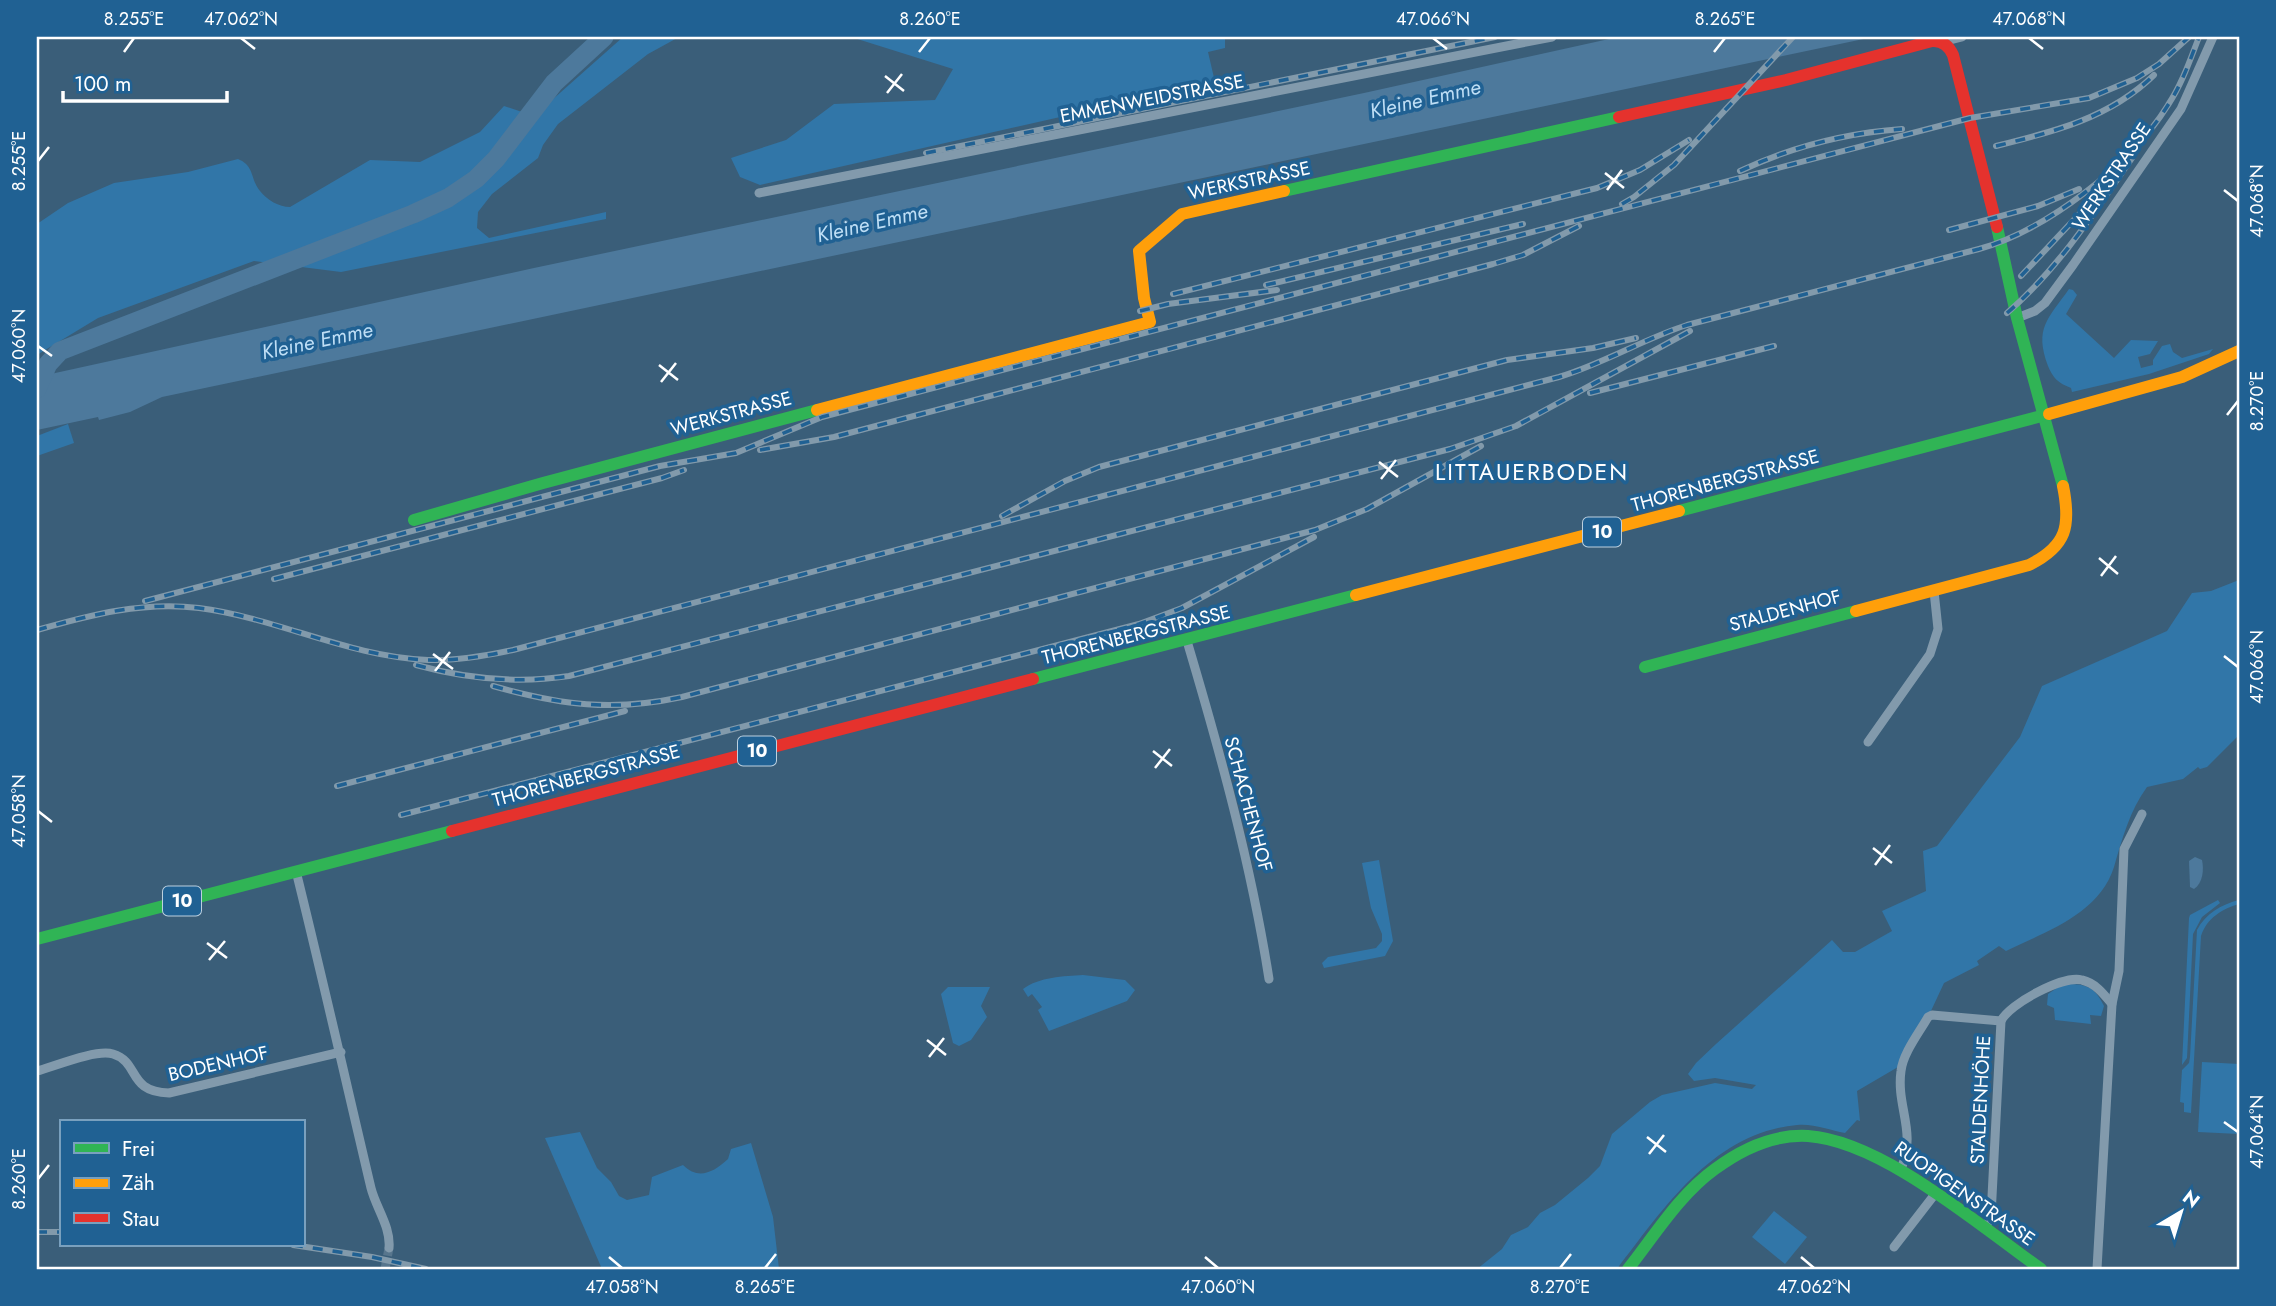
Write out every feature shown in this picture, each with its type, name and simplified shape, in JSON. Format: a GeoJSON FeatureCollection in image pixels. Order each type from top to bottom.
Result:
{"type":"FeatureCollection","features":[{"type":"Feature","properties":{"kind":"street","name":"EMMENWEIDSTRASSE"},"geometry":{"type":"LineString","coordinates":[[759,193],[1552,37]]}},
{"type":"Feature","properties":{"kind":"street","name":"WERKSTRASSE"},"geometry":{"type":"LineString","coordinates":[[414,520],[1150,322],[1144,298],[1139,251],[1182,214],[1786,79],[1932,41],[1945,44],[1962,37]]}},
{"type":"Feature","properties":{"kind":"street","name":"WERKSTRASSE"},"geometry":{"type":"LineString","coordinates":[[2017,318],[2035,311],[2045,303],[2067,274],[2181,108],[2213,37]]}},
{"type":"Feature","properties":{"kind":"street"},"geometry":{"type":"LineString","coordinates":[[1945,44],[1953,55],[1970,118],[1996,218],[2017,318],[2044,415]]}},
{"type":"Feature","properties":{"kind":"street","name":"THORENBERGSTRASSE"},"geometry":{"type":"LineString","coordinates":[[37,939],[2162,384],[2239,351]]}},
{"type":"Feature","properties":{"kind":"street","name":"STALDENHOF"},"geometry":{"type":"LineString","coordinates":[[1645,667],[2029,565],[2047,555],[2060,542],[2067,526],[2068,508],[2044,415]]}},
{"type":"Feature","properties":{"kind":"street"},"geometry":{"type":"LineString","coordinates":[[1868,742],[1930,654],[1938,629],[1934,591]]}},
{"type":"Feature","properties":{"kind":"street","name":"SCHACHENHOF"},"geometry":{"type":"LineString","coordinates":[[1186,640],[1232,801],[1258,908],[1269,979]]}},
{"type":"Feature","properties":{"kind":"street"},"geometry":{"type":"LineString","coordinates":[[2097,1269],[2112,1004],[2119,971],[2124,849],[2142,814]]}},
{"type":"Feature","properties":{"kind":"street"},"geometry":{"type":"LineString","coordinates":[[296,871],[372,1192],[390,1238],[388,1248]]}},
{"type":"Feature","properties":{"kind":"street","name":"STALDENHÖHE"},"geometry":{"type":"LineString","coordinates":[[1985,1229],[1991,1216],[2001,1021],[2010,1007],[2071,979],[2091,984],[2112,1004]]}},
{"type":"Feature","properties":{"kind":"street"},"geometry":{"type":"LineString","coordinates":[[1901,1169],[1906,1158],[1909,1131],[1900,1090],[1901,1071],[1903,1062],[1928,1017],[1932,1015],[2001,1021]]}},
{"type":"Feature","properties":{"kind":"street","name":"BODENHOF"},"geometry":{"type":"LineString","coordinates":[[37,1070],[109,1053],[127,1064],[136,1080],[147,1089],[153,1093],[169,1093],[341,1052]]}},
{"type":"Feature","properties":{"kind":"street","name":"RUOPIGENSTRASSE"},"geometry":{"type":"LineString","coordinates":[[1628,1269],[1673,1211],[1704,1177],[1749,1147],[1796,1137],[1826,1138],[1850,1144],[1901,1169],[2041,1269]]}},
{"type":"Feature","properties":{"kind":"street"},"geometry":{"type":"LineString","coordinates":[[1894,1247],[1936,1194]]}},
{"type":"Feature","properties":{"kind":"shaded area"},"geometry":{"type":"Polygon","coordinates":[[[623,37],[679,37],[648,54],[558,124],[543,145],[538,158],[492,194],[478,212],[477,228],[489,238],[606,212],[606,219],[341,272],[254,261],[98,318],[37,355],[37,224],[68,203],[114,183],[188,172],[238,159],[250,169],[257,186],[266,197],[290,207],[370,160],[420,162],[480,132],[504,106],[534,116],[623,37]]]}},
{"type":"Feature","properties":{"kind":"shaded area"},"geometry":{"type":"Polygon","coordinates":[[[851,37],[1225,37],[1225,48],[1208,52],[1215,82],[760,185],[740,177],[731,158],[786,140],[834,104],[935,100],[953,69],[851,37]]]}},
{"type":"Feature","properties":{"kind":"shaded area"},"geometry":{"type":"Polygon","coordinates":[[[2069,289],[2077,295],[2066,314],[2114,358],[2131,340],[2158,341],[2150,354],[2138,357],[2141,368],[2153,365],[2153,360],[2162,346],[2170,344],[2173,352],[2182,358],[2213,349],[2209,354],[2149,374],[2072,392],[2071,388],[2059,382],[2052,374],[2042,342],[2045,324],[2069,289]]]}},
{"type":"Feature","properties":{"kind":"shaded area"},"geometry":{"type":"Polygon","coordinates":[[[68,424],[74,443],[37,456],[37,436],[68,424]]]}},
{"type":"Feature","properties":{"kind":"shaded area"},"geometry":{"type":"Polygon","coordinates":[[[2239,580],[2239,735],[2207,767],[2198,767],[2183,779],[2147,787],[2131,815],[2107,883],[2084,909],[2054,928],[2006,951],[1999,946],[1977,961],[1979,965],[1944,983],[1930,1013],[1898,1067],[1857,1091],[1860,1121],[1857,1120],[1845,1133],[1797,1125],[1767,1131],[1740,1142],[1693,1177],[1653,1222],[1617,1269],[1477,1269],[1502,1249],[1511,1235],[1528,1227],[1540,1213],[1555,1205],[1588,1178],[1600,1166],[1612,1134],[1650,1102],[1662,1095],[1715,1083],[1752,1089],[1756,1085],[1715,1078],[1694,1081],[1688,1074],[1716,1044],[1832,940],[1843,952],[1855,952],[1892,931],[1882,911],[1926,891],[1923,851],[1937,846],[2020,737],[2042,686],[2167,631],[2192,593],[2211,591],[2239,580]]]}},
{"type":"Feature","properties":{"kind":"shaded area"},"geometry":{"type":"Polygon","coordinates":[[[1379,860],[1393,941],[1385,956],[1324,968],[1322,963],[1328,957],[1376,948],[1382,941],[1382,934],[1371,908],[1362,863],[1379,860]]]}},
{"type":"Feature","properties":{"kind":"shaded area"},"geometry":{"type":"Polygon","coordinates":[[[2218,900],[2220,903],[2202,917],[2193,934],[2187,1058],[2182,1065],[2189,918],[2218,900]]]}},
{"type":"Feature","properties":{"kind":"shaded area"},"geometry":{"type":"Polygon","coordinates":[[[2239,900],[2239,904],[2211,919],[2201,936],[2191,1113],[2184,1112],[2184,1103],[2180,1102],[2182,1070],[2189,1063],[2190,1057],[2197,930],[2215,911],[2239,900]]]}},
{"type":"Feature","properties":{"kind":"shaded area"},"geometry":{"type":"Polygon","coordinates":[[[1083,975],[1125,980],[1135,990],[1127,1001],[1049,1031],[1038,1010],[1042,1007],[1032,994],[1028,997],[1023,989],[1044,980],[1083,975]]]}},
{"type":"Feature","properties":{"kind":"shaded area"},"geometry":{"type":"Polygon","coordinates":[[[2063,984],[2083,985],[2092,990],[2104,1006],[2101,1016],[2090,1015],[2091,1024],[2055,1020],[2054,1008],[2047,1005],[2048,994],[2063,984]]]}},
{"type":"Feature","properties":{"kind":"shaded area"},"geometry":{"type":"Polygon","coordinates":[[[948,987],[990,987],[981,1006],[987,1017],[971,1040],[959,1046],[953,1043],[941,994],[948,987]]]}},
{"type":"Feature","properties":{"kind":"shaded area"},"geometry":{"type":"Polygon","coordinates":[[[2202,1062],[2239,1064],[2239,1134],[2198,1132],[2202,1062]]]}},
{"type":"Feature","properties":{"kind":"shaded area"},"geometry":{"type":"Polygon","coordinates":[[[580,1132],[597,1168],[611,1182],[619,1196],[627,1200],[649,1195],[652,1177],[683,1165],[694,1172],[706,1173],[728,1159],[731,1149],[751,1143],[773,1217],[779,1269],[602,1269],[545,1138],[580,1132]]]}},
{"type":"Feature","properties":{"kind":"shaded area"},"geometry":{"type":"Polygon","coordinates":[[[1774,1211],[1807,1237],[1785,1264],[1752,1237],[1774,1211]]]}},
{"type":"Feature","properties":{"kind":"water","name":"Kleine Emme"},"geometry":{"type":"Polygon","coordinates":[[[1618,37],[1873,37],[162,397],[130,412],[37,430],[37,377],[1618,37]]]}},
{"type":"Feature","properties":{"kind":"water"},"geometry":{"type":"Polygon","coordinates":[[[2195,857],[2202,860],[2203,868],[2201,880],[2194,889],[2190,887],[2189,861],[2195,857]]]}},
{"type":"Feature","properties":{"kind":"waterway"},"geometry":{"type":"LineString","coordinates":[[37,389],[48,364],[60,351],[448,198],[476,179],[496,159],[554,83],[604,37]]}},
{"type":"Feature","properties":{"kind":"tunnel"},"geometry":{"type":"LineString","coordinates":[[385,1269],[389,1248]]}},
{"type":"Feature","properties":{"kind":"railway"},"geometry":{"type":"LineString","coordinates":[[926,153],[1495,37]]}},
{"type":"Feature","properties":{"kind":"railway"},"geometry":{"type":"LineString","coordinates":[[1622,204],[1674,165],[1793,37]]}},
{"type":"Feature","properties":{"kind":"railway"},"geometry":{"type":"LineString","coordinates":[[145,601],[660,466],[736,453],[822,417],[1970,118],[2089,98],[2137,78],[2159,64],[2189,37]]}},
{"type":"Feature","properties":{"kind":"railway"},"geometry":{"type":"LineString","coordinates":[[37,630],[117,611],[178,606],[228,613],[341,645],[399,657],[439,660],[481,656],[513,650],[1559,377],[1687,325],[1979,249],[2032,227],[2059,211],[2110,172],[2152,128],[2173,97],[2199,37]]}},
{"type":"Feature","properties":{"kind":"railway"},"geometry":{"type":"LineString","coordinates":[[1996,146],[2059,129],[2100,113],[2137,90],[2154,75]]}},
{"type":"Feature","properties":{"kind":"railway"},"geometry":{"type":"LineString","coordinates":[[1740,171],[1819,142],[1902,129]]}},
{"type":"Feature","properties":{"kind":"railway"},"geometry":{"type":"LineString","coordinates":[[1173,294],[1597,188],[1640,170],[1689,140]]}},
{"type":"Feature","properties":{"kind":"railway"},"geometry":{"type":"LineString","coordinates":[[2007,313],[2059,259],[2132,158]]}},
{"type":"Feature","properties":{"kind":"railway"},"geometry":{"type":"LineString","coordinates":[[1949,230],[2038,206],[2079,189]]}},
{"type":"Feature","properties":{"kind":"railway"},"geometry":{"type":"LineString","coordinates":[[2021,276],[2099,193]]}},
{"type":"Feature","properties":{"kind":"railway"},"geometry":{"type":"LineString","coordinates":[[1266,285],[1523,224]]}},
{"type":"Feature","properties":{"kind":"railway"},"geometry":{"type":"LineString","coordinates":[[760,450],[834,437],[1493,264],[1523,255],[1579,226]]}},
{"type":"Feature","properties":{"kind":"railway"},"geometry":{"type":"LineString","coordinates":[[1140,311],[1168,304],[1277,290]]}},
{"type":"Feature","properties":{"kind":"railway"},"geometry":{"type":"LineString","coordinates":[[416,665],[492,679],[530,680],[569,676],[1450,449],[1516,426],[1690,331]]}},
{"type":"Feature","properties":{"kind":"railway"},"geometry":{"type":"LineString","coordinates":[[1002,516],[1065,481],[1099,467],[1507,360],[1593,348],[1636,338]]}},
{"type":"Feature","properties":{"kind":"railway"},"geometry":{"type":"LineString","coordinates":[[1590,393],[1774,346]]}},
{"type":"Feature","properties":{"kind":"railway"},"geometry":{"type":"LineString","coordinates":[[493,686],[541,698],[587,704],[632,704],[682,697],[1315,530],[1367,509],[1481,446]]}},
{"type":"Feature","properties":{"kind":"railway"},"geometry":{"type":"LineString","coordinates":[[274,579],[684,470]]}},
{"type":"Feature","properties":{"kind":"railway"},"geometry":{"type":"LineString","coordinates":[[401,815],[1139,624],[1182,608],[1314,537]]}},
{"type":"Feature","properties":{"kind":"railway"},"geometry":{"type":"LineString","coordinates":[[337,786],[625,711]]}},
{"type":"Feature","properties":{"kind":"railway"},"geometry":{"type":"LineString","coordinates":[[37,1232],[60,1232]]}},
{"type":"Feature","properties":{"kind":"railway"},"geometry":{"type":"LineString","coordinates":[[300,1246],[372,1257],[426,1269]]}},
{"type":"Feature","properties":{"kind":"traffic: fast"},"geometry":{"type":"LineString","coordinates":[[1284,191],[1619,117]]}},
{"type":"Feature","properties":{"kind":"traffic: fast"},"geometry":{"type":"LineString","coordinates":[[1997,227],[2017,318],[2063,486]]}},
{"type":"Feature","properties":{"kind":"traffic: fast"},"geometry":{"type":"LineString","coordinates":[[414,520],[817,410]]}},
{"type":"Feature","properties":{"kind":"traffic: fast"},"geometry":{"type":"LineString","coordinates":[[1679,511],[2049,414]]}},
{"type":"Feature","properties":{"kind":"traffic: fast"},"geometry":{"type":"LineString","coordinates":[[1033,679],[1356,595]]}},
{"type":"Feature","properties":{"kind":"traffic: fast"},"geometry":{"type":"LineString","coordinates":[[1645,667],[1856,611]]}},
{"type":"Feature","properties":{"kind":"traffic: fast"},"geometry":{"type":"LineString","coordinates":[[37,939],[452,831]]}},
{"type":"Feature","properties":{"kind":"traffic: fast"},"geometry":{"type":"LineString","coordinates":[[1628,1269],[1668,1216],[1702,1179],[1736,1155],[1759,1144],[1795,1136],[1837,1141],[1898,1169],[1960,1209],[2041,1269]]}},
{"type":"Feature","properties":{"kind":"traffic: slow"},"geometry":{"type":"LineString","coordinates":[[817,410],[1150,322],[1144,298],[1139,251],[1182,214],[1284,191]]}},
{"type":"Feature","properties":{"kind":"traffic: slow"},"geometry":{"type":"LineString","coordinates":[[2049,414],[2182,377],[2239,351]]}},
{"type":"Feature","properties":{"kind":"traffic: slow"},"geometry":{"type":"LineString","coordinates":[[1856,611],[2029,565],[2042,558],[2059,542],[2066,524],[2063,486]]}},
{"type":"Feature","properties":{"kind":"traffic: slow"},"geometry":{"type":"LineString","coordinates":[[1356,595],[1679,511]]}},
{"type":"Feature","properties":{"kind":"traffic: jam"},"geometry":{"type":"LineString","coordinates":[[1619,117],[1786,80],[1939,41],[1947,46],[1953,55],[1997,227]]}},
{"type":"Feature","properties":{"kind":"traffic: jam"},"geometry":{"type":"LineString","coordinates":[[452,831],[1033,679]]}},
{"type":"Feature","properties":{"kind":"district","name":"LITTAUERBODEN"},"geometry":{"type":"Point","coordinates":[1532,472]}}]}
